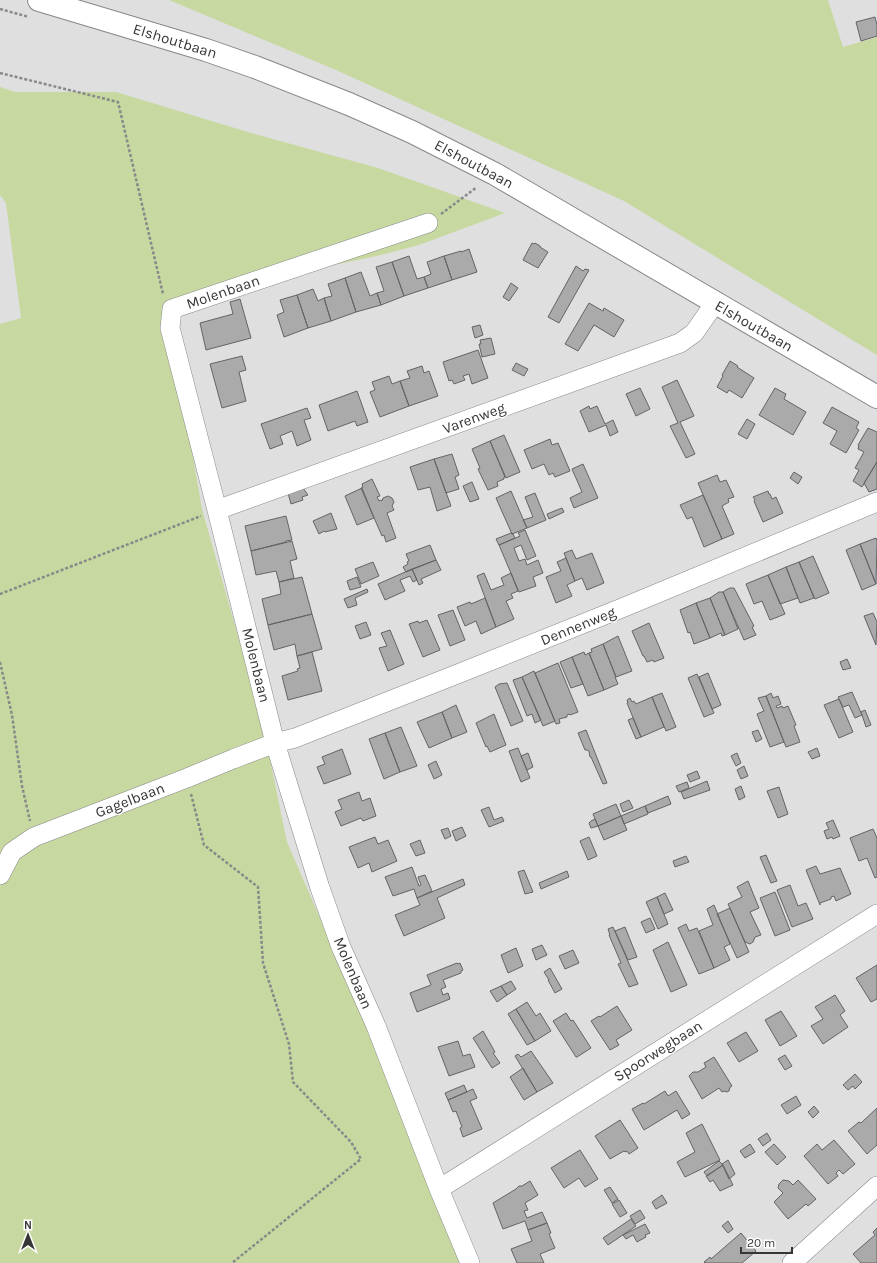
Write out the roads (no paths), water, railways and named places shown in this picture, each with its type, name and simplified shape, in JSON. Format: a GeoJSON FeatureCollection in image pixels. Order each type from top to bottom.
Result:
{"type":"FeatureCollection","features":[{"type":"Feature","properties":{"kind":"main road","name":"Elshoutbaan"},"geometry":{"type":"LineString","coordinates":[[36,9],[184,43],[256,67],[349,104],[412,132],[495,174],[877,397]]}},
{"type":"Feature","properties":{"kind":"street","name":"Molenbaan"},"geometry":{"type":"LineString","coordinates":[[428,223],[172,309],[170,328],[275,743],[320,888],[338,940],[376,1026],[470,1263]]}},
{"type":"Feature","properties":{"kind":"street","name":"Varenweg"},"geometry":{"type":"LineString","coordinates":[[217,510],[680,343],[694,334],[715,303]]}},
{"type":"Feature","properties":{"kind":"street","name":"Dennenweg"},"geometry":{"type":"LineString","coordinates":[[275,743],[295,738],[468,670],[877,502]]}},
{"type":"Feature","properties":{"kind":"street","name":"Gagelbaan"},"geometry":{"type":"LineString","coordinates":[[0,875],[12,852],[34,837],[275,743]]}},
{"type":"Feature","properties":{"kind":"street","name":"Spoorwegbaan"},"geometry":{"type":"LineString","coordinates":[[439,1188],[877,914]]}},
{"type":"Feature","properties":{"kind":"street"},"geometry":{"type":"LineString","coordinates":[[792,1263],[877,1186]]}}]}
